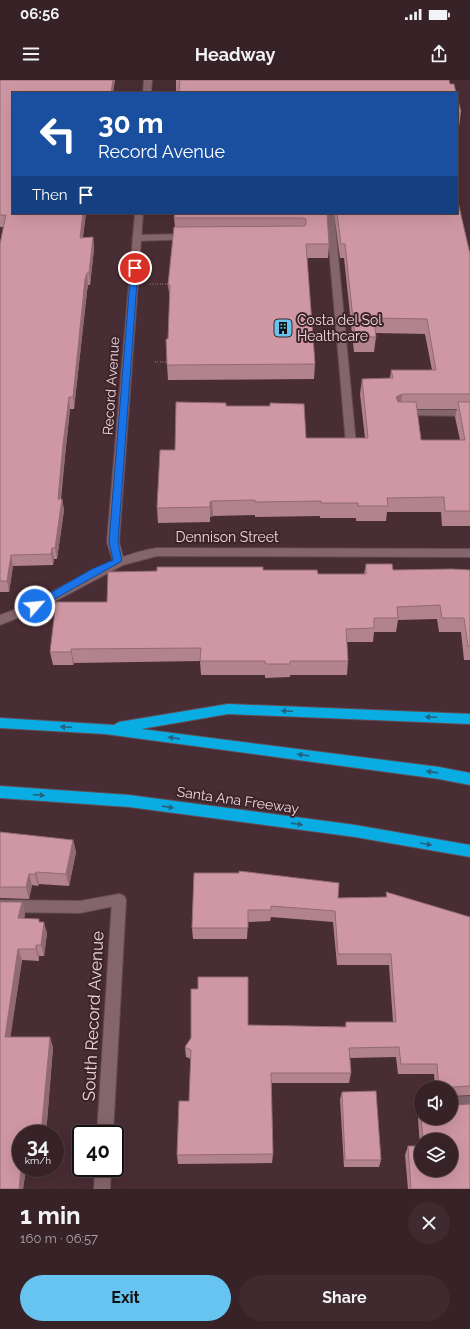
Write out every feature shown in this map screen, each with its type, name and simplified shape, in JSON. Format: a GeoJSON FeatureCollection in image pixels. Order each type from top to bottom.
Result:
{"type":"FeatureCollection","features":[{"type":"Feature","properties":{"kind":"highway"},"geometry":{"type":"LineString","coordinates":[[105,729],[228,709],[470,719]]}},
{"type":"Feature","properties":{"kind":"highway"},"geometry":{"type":"LineString","coordinates":[[0,723],[105,729],[432,772],[470,779]]}},
{"type":"Feature","properties":{"kind":"highway","name":"Santa Ana Freeway"},"geometry":{"type":"LineString","coordinates":[[0,792],[129,801],[355,831],[470,851]]}},
{"type":"Feature","properties":{"kind":"street"},"geometry":{"type":"LineString","coordinates":[[147,92],[148,80]]}},
{"type":"Feature","properties":{"kind":"street","name":"Record Avenue"},"geometry":{"type":"LineString","coordinates":[[118,561],[113,542],[139,214]]}},
{"type":"Feature","properties":{"kind":"street"},"geometry":{"type":"LineString","coordinates":[[330,214],[351,444]]}},
{"type":"Feature","properties":{"kind":"street"},"geometry":{"type":"LineString","coordinates":[[137,238],[198,237]]}},
{"type":"Feature","properties":{"kind":"street"},"geometry":{"type":"LineString","coordinates":[[400,413],[470,413]]}},
{"type":"Feature","properties":{"kind":"street","name":"Dennison Street"},"geometry":{"type":"LineString","coordinates":[[0,620],[21,613],[61,593],[95,572],[118,561],[138,554],[157,552],[470,553]]}},
{"type":"Feature","properties":{"kind":"street","name":"South Record Avenue"},"geometry":{"type":"LineString","coordinates":[[0,906],[80,906],[118,900],[106,1125]]}},
{"type":"Feature","properties":{"kind":"street"},"geometry":{"type":"LineString","coordinates":[[458,1105],[470,1104]]}},
{"type":"Feature","properties":{"kind":"street"},"geometry":{"type":"LineString","coordinates":[[102,1189],[103,1177]]}},
{"type":"Feature","properties":{"kind":"path"},"geometry":{"type":"LineString","coordinates":[[146,284],[170,284]]}},
{"type":"Feature","properties":{"kind":"path"},"geometry":{"type":"LineString","coordinates":[[155,362],[166,362]]}},
{"type":"Feature","properties":{"kind":"building"},"geometry":{"type":"Polygon","coordinates":[[[0,80],[113,80],[111,92],[12,92],[12,214],[83,214],[80,238],[93,237],[89,273],[87,273],[85,279],[73,397],[69,397],[63,444],[58,499],[62,499],[55,548],[52,548],[51,554],[11,555],[7,581],[0,581],[0,244],[6,215],[0,215],[0,80]]]}},
{"type":"Feature","properties":{"kind":"building"},"geometry":{"type":"Polygon","coordinates":[[[180,80],[449,80],[450,84],[454,84],[456,92],[179,92],[180,80]]]}},
{"type":"Feature","properties":{"kind":"building"},"geometry":{"type":"Polygon","coordinates":[[[458,100],[461,112],[458,112],[458,100]]]}},
{"type":"Feature","properties":{"kind":"building"},"geometry":{"type":"Polygon","coordinates":[[[458,202],[470,254],[470,394],[402,394],[396,397],[398,402],[416,402],[421,440],[465,440],[458,402],[470,402],[470,511],[445,511],[444,497],[387,498],[388,506],[358,506],[358,503],[321,503],[321,501],[255,502],[255,500],[212,501],[210,502],[210,507],[157,508],[160,450],[175,450],[176,402],[226,403],[226,406],[270,406],[270,403],[304,404],[306,438],[368,438],[362,379],[393,378],[391,370],[436,370],[427,319],[374,318],[376,337],[355,337],[345,244],[341,244],[337,214],[458,214],[458,202]]]}},
{"type":"Feature","properties":{"kind":"building","name":"Costa del Sol Healthcare"},"geometry":{"type":"Polygon","coordinates":[[[175,214],[327,214],[329,244],[306,244],[315,364],[167,365],[166,339],[168,339],[170,285],[168,285],[174,227],[305,226],[306,224],[306,219],[302,218],[174,218],[175,214]]]}},
{"type":"Feature","properties":{"kind":"building"},"geometry":{"type":"Polygon","coordinates":[[[366,564],[392,564],[393,570],[470,570],[470,646],[468,646],[464,618],[442,618],[440,605],[397,607],[398,618],[374,618],[374,628],[346,629],[348,661],[290,661],[290,664],[266,664],[265,661],[200,661],[201,648],[71,649],[71,652],[50,652],[56,602],[107,602],[108,572],[157,571],[157,567],[263,567],[263,570],[317,570],[318,574],[366,574],[366,564]]]}},
{"type":"Feature","properties":{"kind":"building"},"geometry":{"type":"Polygon","coordinates":[[[0,832],[73,840],[66,874],[36,872],[35,874],[29,874],[26,887],[0,887],[0,832]]]}},
{"type":"Feature","properties":{"kind":"building"},"geometry":{"type":"Polygon","coordinates":[[[239,871],[339,883],[338,898],[387,897],[386,892],[470,917],[470,1086],[458,1087],[458,1081],[438,1081],[437,1064],[401,1064],[399,1047],[349,1048],[351,1073],[271,1073],[273,1154],[177,1155],[179,1101],[189,1101],[191,1050],[185,1047],[191,1038],[191,989],[198,989],[198,977],[248,977],[248,1025],[346,1027],[346,1022],[396,1022],[391,954],[338,954],[335,911],[271,906],[271,910],[248,910],[248,928],[192,928],[194,873],[239,873],[239,871]]]}},
{"type":"Feature","properties":{"kind":"building"},"geometry":{"type":"Polygon","coordinates":[[[0,902],[22,902],[18,918],[39,919],[39,922],[44,922],[41,945],[36,945],[36,949],[18,949],[5,1037],[50,1037],[42,1125],[12,1125],[12,1177],[20,1177],[19,1189],[0,1189],[0,902]]]}},
{"type":"Feature","properties":{"kind":"building"},"geometry":{"type":"Polygon","coordinates":[[[376,1091],[381,1160],[345,1160],[342,1092],[376,1091]]]}},
{"type":"Feature","properties":{"kind":"building"},"geometry":{"type":"Polygon","coordinates":[[[470,1104],[470,1189],[411,1189],[408,1146],[414,1146],[414,1177],[458,1177],[458,1133],[422,1133],[422,1125],[458,1125],[458,1105],[470,1104]]]}},
{"type":"Feature","properties":{"kind":"place","name":"Costa del Sol Healthcare"},"geometry":{"type":"Point","coordinates":[283,328]}},
{"type":"Feature","properties":{"kind":"route"},"geometry":{"type":"LineString","coordinates":[[35,606],[61,593],[95,572],[118,561],[113,542],[135,268]]}}]}
